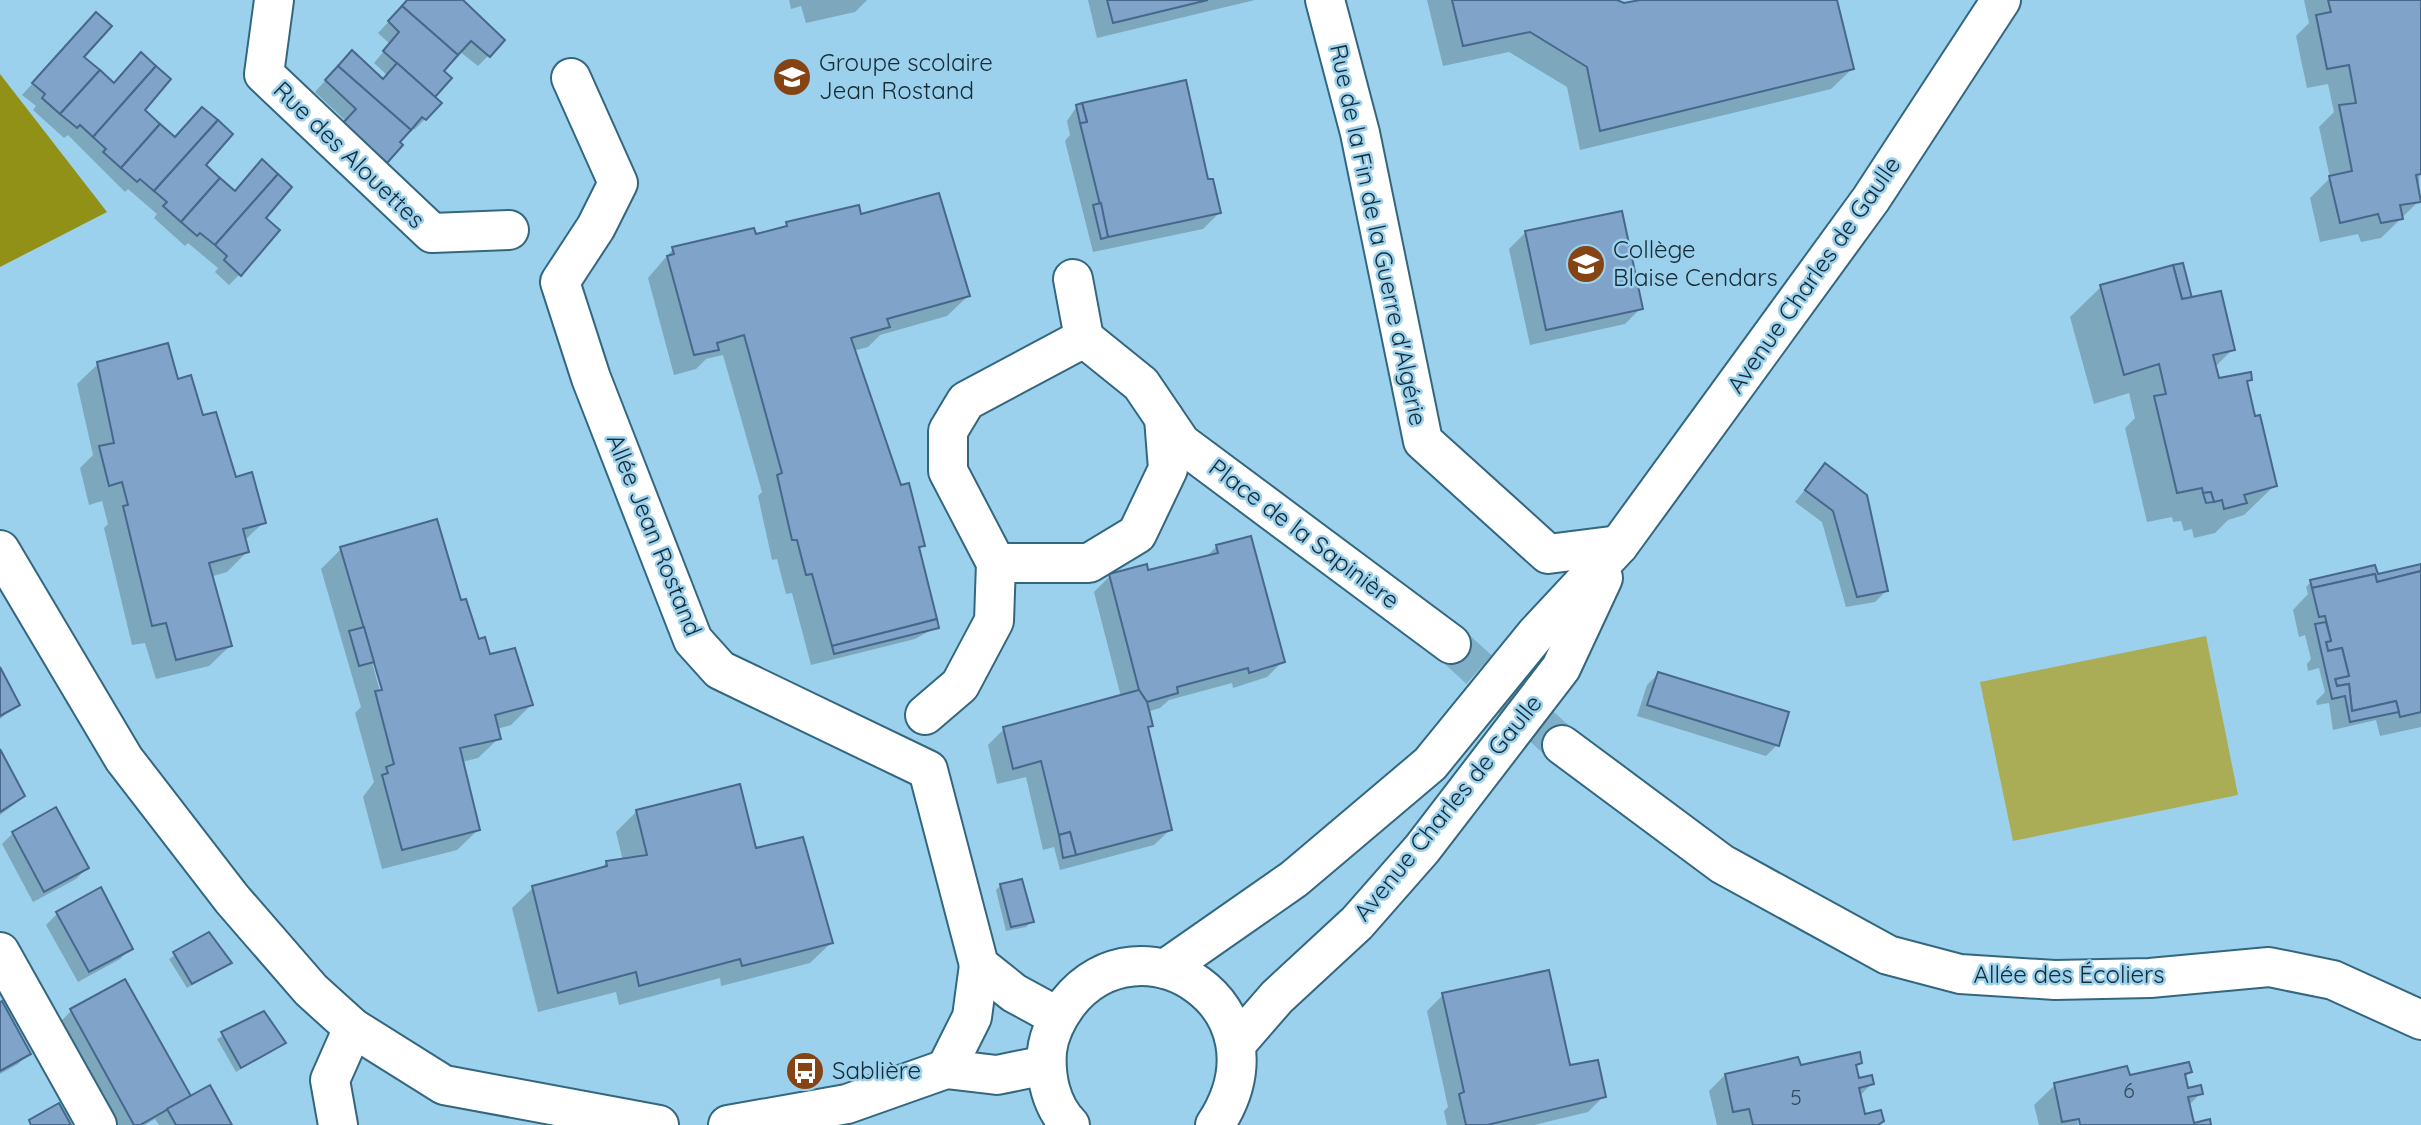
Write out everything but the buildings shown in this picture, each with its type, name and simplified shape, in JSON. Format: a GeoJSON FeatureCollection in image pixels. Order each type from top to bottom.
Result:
{"type":"FeatureCollection","features":[{"type":"Feature","properties":{"kind":"street","name":"Rue des Alouettes"},"geometry":{"type":"LineString","coordinates":[[274,0],[264,74],[432,233],[509,230]]}},
{"type":"Feature","properties":{"kind":"street","name":"Rue de la Fin de la Guerre d'Algérie"},"geometry":{"type":"LineString","coordinates":[[1325,0],[1360,133],[1423,440],[1549,554],[1619,545]]}},
{"type":"Feature","properties":{"kind":"street","name":"Avenue Charles de Gaulle"},"geometry":{"type":"LineString","coordinates":[[1165,969],[1294,879],[1430,764],[1536,634],[1619,545],[1871,199],[2001,0]]}},
{"type":"Feature","properties":{"kind":"street","name":"Allée Jean Rostand"},"geometry":{"type":"LineString","coordinates":[[571,78],[618,183],[596,227],[560,282],[591,378],[693,640],[720,670],[928,770],[979,965],[972,1017],[946,1069]]}},
{"type":"Feature","properties":{"kind":"street"},"geometry":{"type":"LineString","coordinates":[[925,715],[960,685],[994,621],[996,563],[948,471],[947,431],[966,401],[1084,338],[1073,279]]}},
{"type":"Feature","properties":{"kind":"street","name":"Place de la Sapinière"},"geometry":{"type":"LineString","coordinates":[[1084,338],[1141,384],[1181,443],[1451,644]]}},
{"type":"Feature","properties":{"kind":"street","name":"Place de la Sapinière"},"geometry":{"type":"LineString","coordinates":[[996,563],[1089,563],[1137,534],[1168,469],[1164,418]]}},
{"type":"Feature","properties":{"kind":"street","name":"Avenue Charles de Gaulle"},"geometry":{"type":"LineString","coordinates":[[1237,1042],[1277,998],[1357,923],[1422,849],[1561,668],[1619,545]]}},
{"type":"Feature","properties":{"kind":"street"},"geometry":{"type":"LineString","coordinates":[[0,550],[124,759],[232,899],[311,990],[353,1028],[444,1085],[659,1125]]}},
{"type":"Feature","properties":{"kind":"street","name":"Allée des Écoliers"},"geometry":{"type":"LineString","coordinates":[[1562,745],[1722,864],[1888,955],[1960,974],[2055,980],[2150,978],[2269,967],[2333,980],[2421,1020]]}},
{"type":"Feature","properties":{"kind":"street"},"geometry":{"type":"LineString","coordinates":[[2,961],[97,1125]]}},
{"type":"Feature","properties":{"kind":"street"},"geometry":{"type":"LineString","coordinates":[[979,965],[1014,993],[1058,1017]]}},
{"type":"Feature","properties":{"kind":"street"},"geometry":{"type":"LineString","coordinates":[[1070,1125],[1051,1094],[1046,1065],[1048,1040],[1058,1017],[1077,992],[1104,975],[1134,966],[1165,969],[1190,979],[1211,995],[1227,1017],[1237,1042],[1238,1072],[1231,1100],[1215,1125]]}},
{"type":"Feature","properties":{"kind":"street"},"geometry":{"type":"LineString","coordinates":[[338,1125],[330,1080],[353,1028]]}},
{"type":"Feature","properties":{"kind":"street"},"geometry":{"type":"LineString","coordinates":[[728,1125],[847,1104],[946,1069],[997,1075],[1046,1065]]}},
{"type":"Feature","properties":{"kind":"green space"},"geometry":{"type":"Polygon","coordinates":[[[2206,636],[2238,795],[2013,841],[1980,682],[2206,636]]]}},
{"type":"Feature","properties":{"kind":"shaded area"},"geometry":{"type":"Polygon","coordinates":[[[0,74],[107,212],[0,267],[0,74]]]}},
{"type":"Feature","properties":{"kind":"tunnel"},"geometry":{"type":"LineString","coordinates":[[1451,644],[1562,745]]}},
{"type":"Feature","properties":{"kind":"place","name":"Groupe scolaire Jean Rostand"},"geometry":{"type":"Point","coordinates":[792,77]}},
{"type":"Feature","properties":{"kind":"place","name":"Collège Blaise Cendars"},"geometry":{"type":"Point","coordinates":[1586,264]}},
{"type":"Feature","properties":{"kind":"place","name":"Sablière"},"geometry":{"type":"Point","coordinates":[805,1071]}}]}
